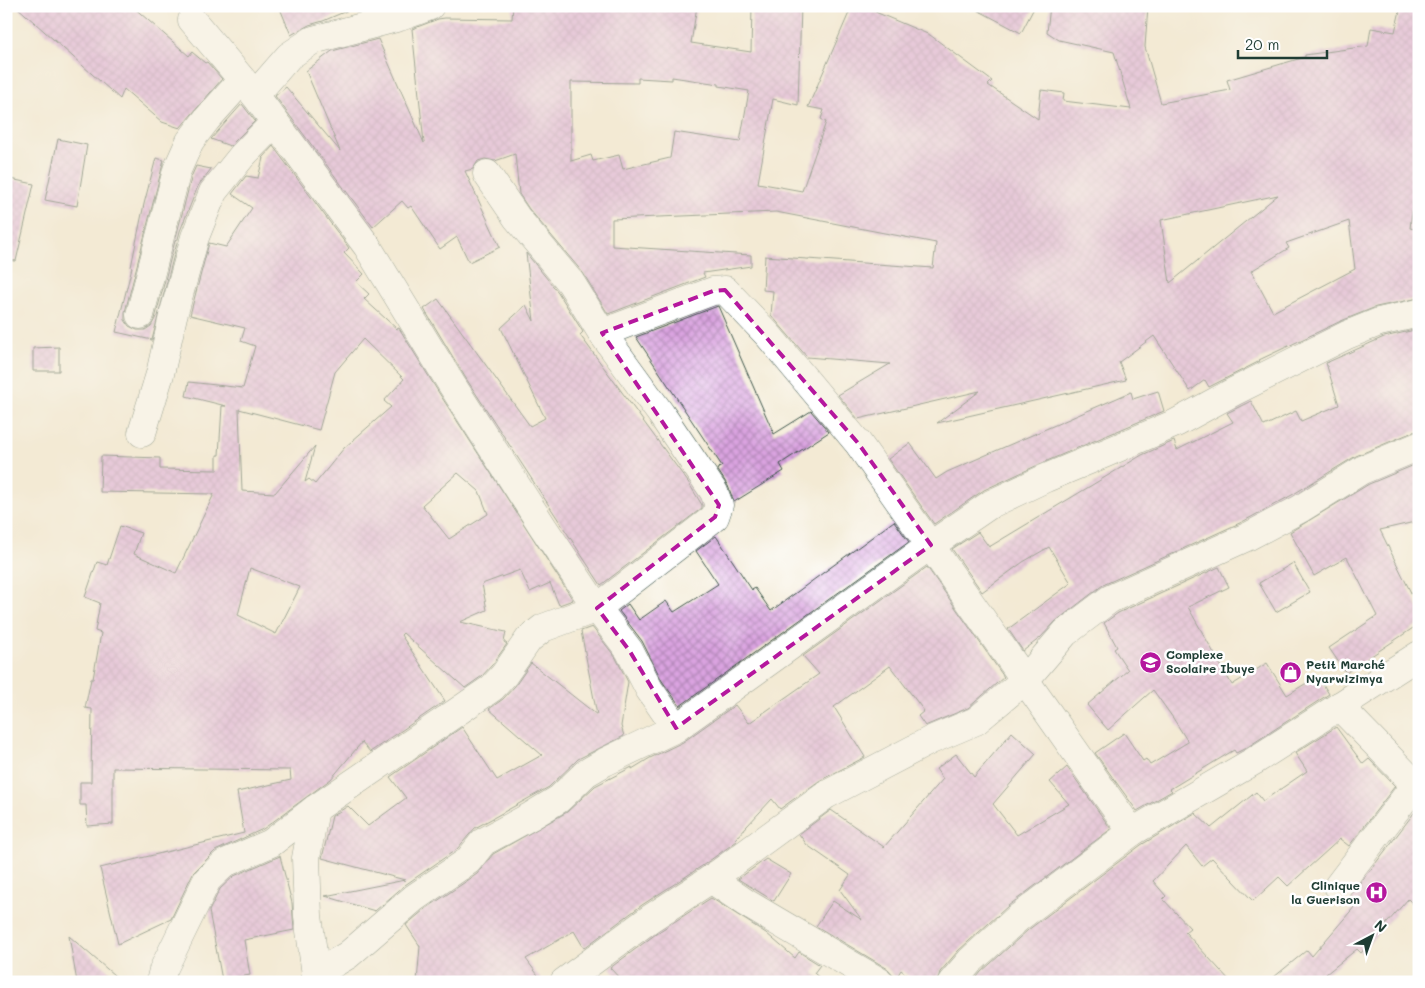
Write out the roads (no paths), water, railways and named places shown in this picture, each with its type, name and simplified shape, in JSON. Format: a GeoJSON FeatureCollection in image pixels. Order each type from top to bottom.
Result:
{"type":"FeatureCollection","features":[{"type":"Feature","properties":{"kind":"street"},"geometry":{"type":"LineString","coordinates":[[140,315],[177,170],[190,141],[207,119],[289,56],[313,40],[400,17],[430,6]]}},
{"type":"Feature","properties":{"kind":"street"},"geometry":{"type":"LineString","coordinates":[[192,20],[275,122],[367,246],[452,385],[543,527],[597,608],[629,650],[649,689],[676,728]]}},
{"type":"Feature","properties":{"kind":"street"},"geometry":{"type":"LineString","coordinates":[[142,433],[160,374],[173,316],[195,237],[213,192],[242,156],[275,122]]}},
{"type":"Feature","properties":{"kind":"street"},"geometry":{"type":"LineString","coordinates":[[160,982],[163,970],[207,880],[225,863],[271,843],[315,809],[492,688],[504,675],[529,639],[542,628],[597,608],[715,517],[719,505],[714,492],[602,332],[571,283],[517,218],[487,174]]}},
{"type":"Feature","properties":{"kind":"street"},"geometry":{"type":"LineString","coordinates":[[602,332],[713,291],[725,290],[768,335],[858,443],[1132,832]]}},
{"type":"Feature","properties":{"kind":"street"},"geometry":{"type":"LineString","coordinates":[[315,809],[306,858],[308,916],[316,978],[348,955],[414,898],[468,861],[482,842],[559,799],[586,773],[676,728],[991,504],[1046,478],[1176,423],[1347,335],[1378,322],[1419,313]]}},
{"type":"Feature","properties":{"kind":"street"},"geometry":{"type":"LineString","coordinates":[[564,982],[652,918],[711,879],[826,795],[931,740],[976,721],[1025,680],[1065,633],[1110,599],[1250,536],[1300,509],[1362,470],[1419,446]]}},
{"type":"Feature","properties":{"kind":"street"},"geometry":{"type":"LineString","coordinates":[[952,982],[970,961],[1018,918],[1132,832],[1254,761],[1419,655]]}},
{"type":"Feature","properties":{"kind":"street"},"geometry":{"type":"LineString","coordinates":[[1338,706],[1417,786],[1338,886]]}},
{"type":"Feature","properties":{"kind":"street"},"geometry":{"type":"LineString","coordinates":[[711,879],[746,903],[880,982]]}},
{"type":"Feature","properties":{"kind":"place","name":"Complexe Scolaire Ibuye"},"geometry":{"type":"Point","coordinates":[1150,662]}},
{"type":"Feature","properties":{"kind":"place","name":"Petit Marché Nyarwizimya"},"geometry":{"type":"Point","coordinates":[1290,672]}},
{"type":"Feature","properties":{"kind":"place","name":"Clinique la Guerison"},"geometry":{"type":"Point","coordinates":[1376,893]}}]}
